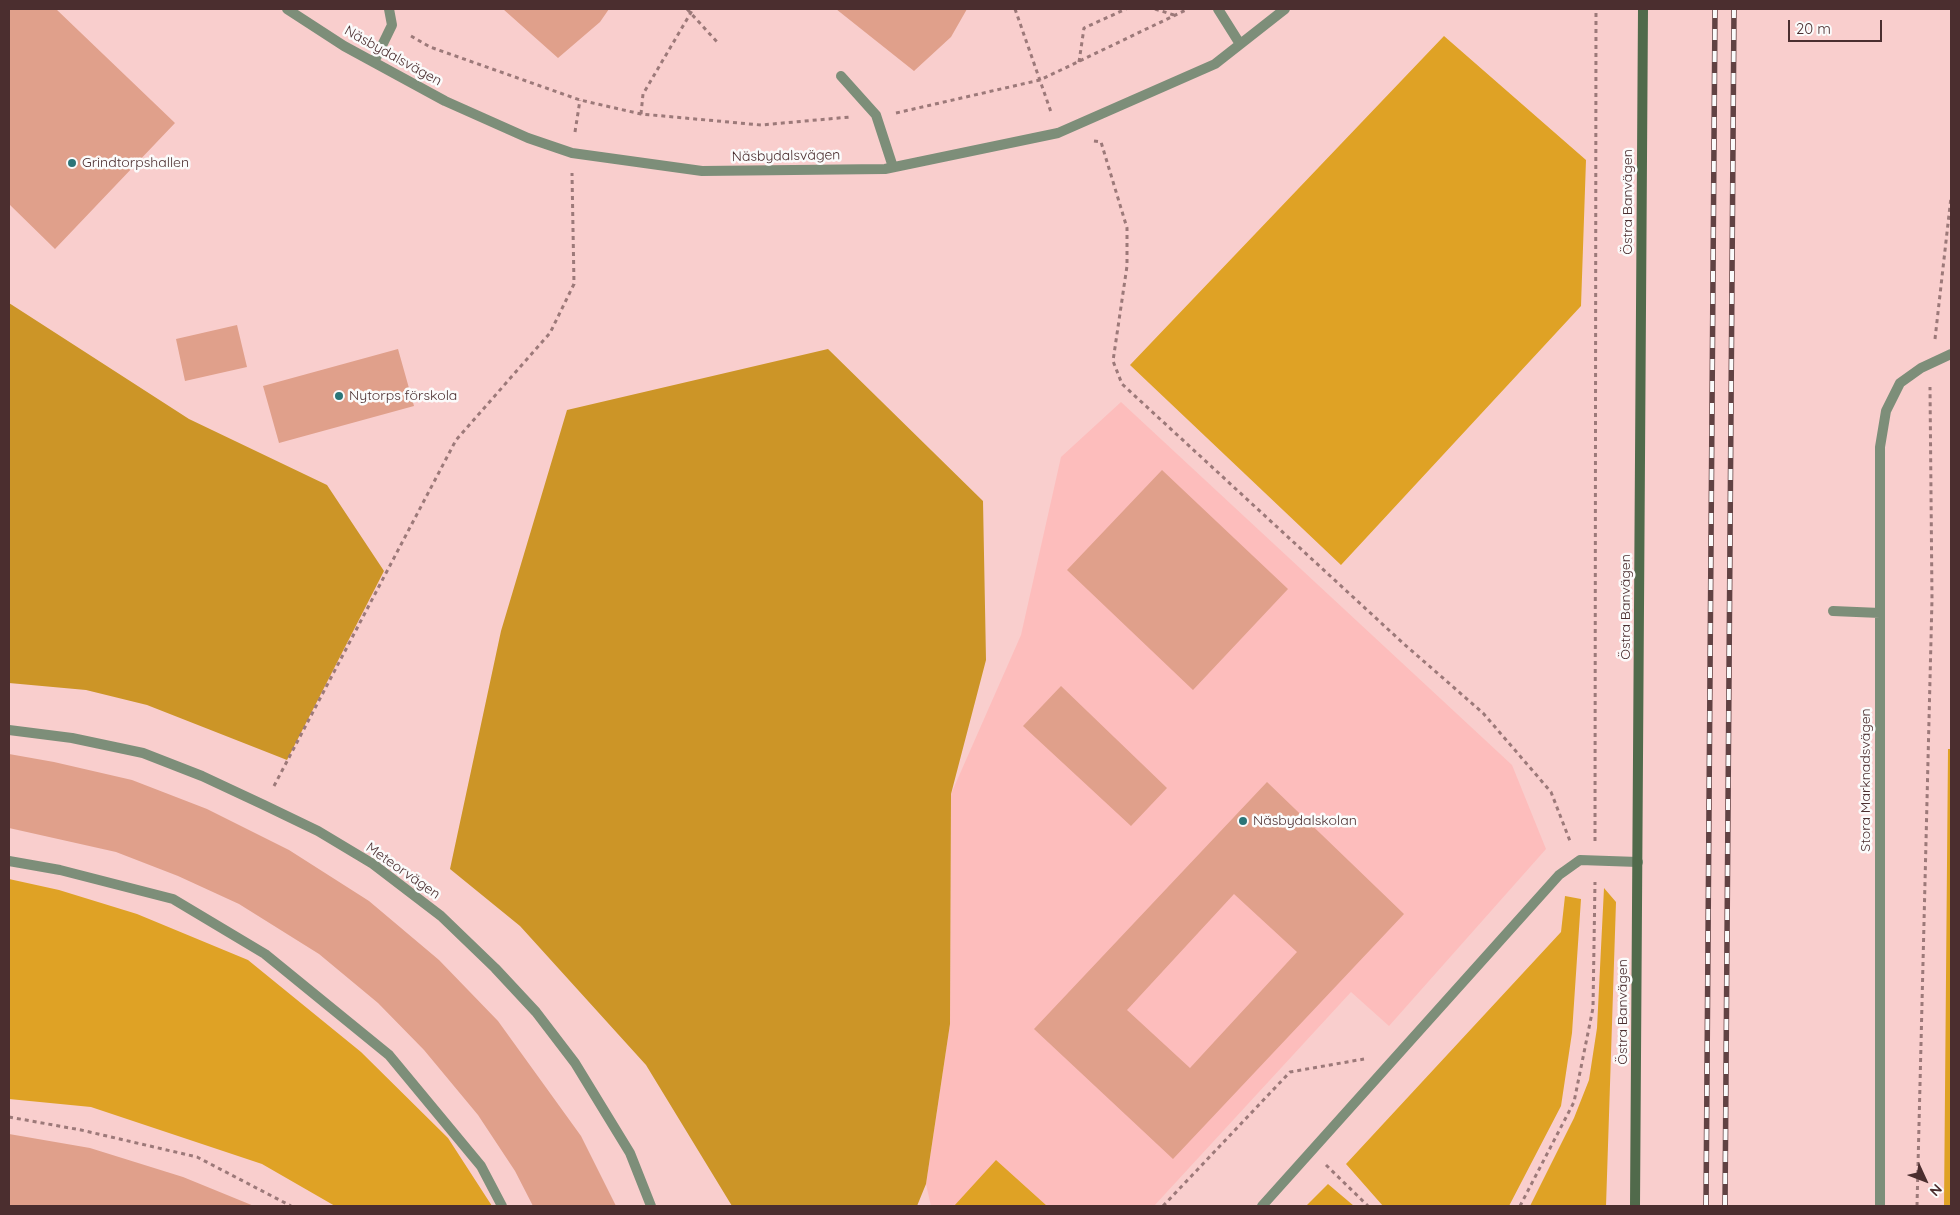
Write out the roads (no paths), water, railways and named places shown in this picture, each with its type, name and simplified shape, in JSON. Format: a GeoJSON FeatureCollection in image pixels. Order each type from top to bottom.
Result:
{"type":"FeatureCollection","features":[{"type":"Feature","properties":{"kind":"street","name":"Näsbydalsvägen"},"geometry":{"type":"LineString","coordinates":[[287,9],[344,46],[445,101],[528,138],[572,153],[702,171],[893,168],[1058,133],[1215,64],[1285,9]]}},
{"type":"Feature","properties":{"kind":"street"},"geometry":{"type":"LineString","coordinates":[[374,62],[392,25],[389,9]]}},
{"type":"Feature","properties":{"kind":"street"},"geometry":{"type":"LineString","coordinates":[[1218,9],[1240,44]]}},
{"type":"Feature","properties":{"kind":"street","name":"Östra Banvägen"},"geometry":{"type":"LineString","coordinates":[[1635,1206],[1643,9]]}},
{"type":"Feature","properties":{"kind":"street"},"geometry":{"type":"LineString","coordinates":[[841,76],[876,115],[893,168]]}},
{"type":"Feature","properties":{"kind":"street","name":"Stora Marknadsvägen"},"geometry":{"type":"LineString","coordinates":[[1880,1206],[1880,447],[1886,411],[1900,384],[1921,368],[1951,354]]}},
{"type":"Feature","properties":{"kind":"street"},"geometry":{"type":"LineString","coordinates":[[1833,611],[1880,613]]}},
{"type":"Feature","properties":{"kind":"street","name":"Meteorvägen"},"geometry":{"type":"LineString","coordinates":[[9,730],[72,738],[143,753],[202,776],[318,831],[373,864],[442,916],[496,968],[536,1012],[575,1063],[630,1153],[651,1206]]}},
{"type":"Feature","properties":{"kind":"street"},"geometry":{"type":"LineString","coordinates":[[1262,1206],[1559,875],[1580,860],[1638,862]]}},
{"type":"Feature","properties":{"kind":"street"},"geometry":{"type":"LineString","coordinates":[[9,861],[60,870],[173,899],[266,954],[389,1055],[481,1166],[502,1206]]}},
{"type":"Feature","properties":{"kind":"railway"},"geometry":{"type":"LineString","coordinates":[[1706,1206],[1715,9]]}},
{"type":"Feature","properties":{"kind":"railway"},"geometry":{"type":"LineString","coordinates":[[1725,1206],[1734,9]]}},
{"type":"Feature","properties":{"kind":"place","name":"Grindtorpshallen"},"geometry":{"type":"Point","coordinates":[72,163]}},
{"type":"Feature","properties":{"kind":"place","name":"Nytorps förskola"},"geometry":{"type":"Point","coordinates":[339,396]}},
{"type":"Feature","properties":{"kind":"place","name":"Näsbydalskolan"},"geometry":{"type":"Point","coordinates":[1243,821]}}]}
